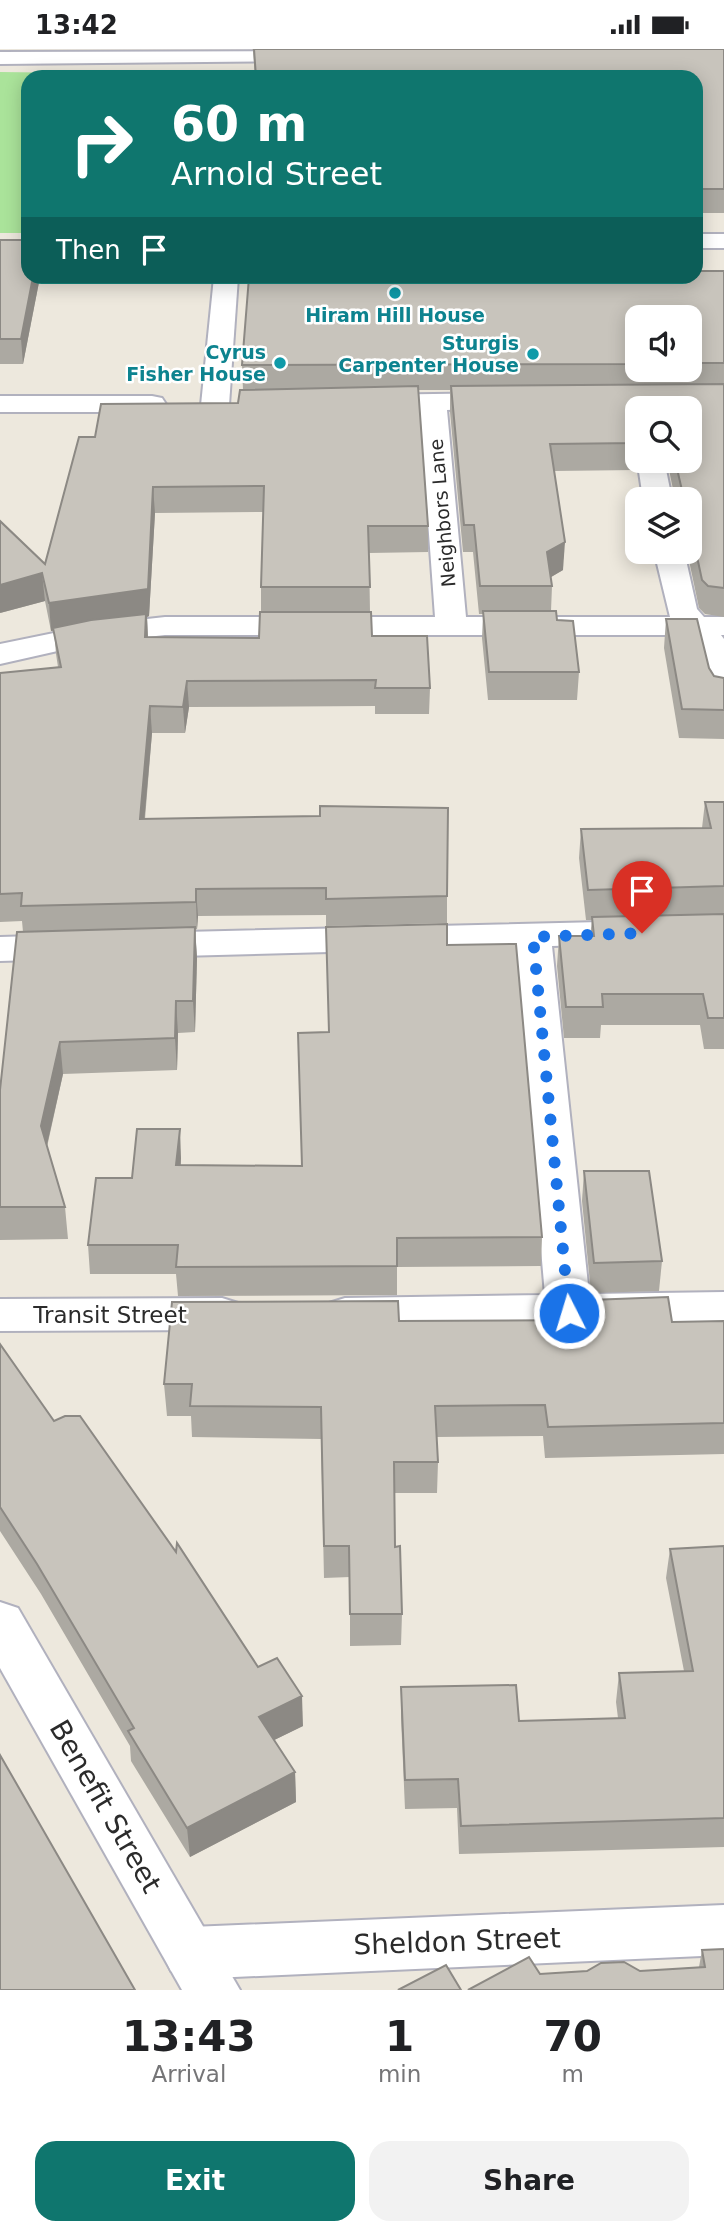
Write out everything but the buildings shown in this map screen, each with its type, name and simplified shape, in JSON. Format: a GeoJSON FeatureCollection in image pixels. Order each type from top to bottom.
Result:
{"type":"FeatureCollection","features":[{"type":"Feature","properties":{"kind":"street"},"geometry":{"type":"LineString","coordinates":[[0,58],[334,57]]}},
{"type":"Feature","properties":{"kind":"street"},"geometry":{"type":"LineString","coordinates":[[703,241],[724,241]]}},
{"type":"Feature","properties":{"kind":"street"},"geometry":{"type":"LineString","coordinates":[[193,404],[224,284]]}},
{"type":"Feature","properties":{"kind":"street"},"geometry":{"type":"LineString","coordinates":[[338,403],[529,401]]}},
{"type":"Feature","properties":{"kind":"street","name":"Neighbors Lane"},"geometry":{"type":"LineString","coordinates":[[433,402],[451,624]]}},
{"type":"Feature","properties":{"kind":"street"},"geometry":{"type":"LineString","coordinates":[[0,404],[242,404]]}},
{"type":"Feature","properties":{"kind":"street"},"geometry":{"type":"LineString","coordinates":[[672,564],[682,611],[710,626]]}},
{"type":"Feature","properties":{"kind":"street"},"geometry":{"type":"LineString","coordinates":[[0,653],[93,633],[165,626],[710,626]]}},
{"type":"Feature","properties":{"kind":"street"},"geometry":{"type":"LineString","coordinates":[[710,626],[710,643],[724,695]]}},
{"type":"Feature","properties":{"kind":"street"},"geometry":{"type":"LineString","coordinates":[[0,949],[724,930]]}},
{"type":"Feature","properties":{"kind":"street"},"geometry":{"type":"LineString","coordinates":[[533,937],[569,1313]]}},
{"type":"Feature","properties":{"kind":"street","name":"Transit Street"},"geometry":{"type":"LineString","coordinates":[[0,1315],[569,1313],[724,1308]]}},
{"type":"Feature","properties":{"kind":"street","name":"Benefit Street"},"geometry":{"type":"LineString","coordinates":[[0,1622],[202,1971]]}},
{"type":"Feature","properties":{"kind":"street","name":"Sheldon Street"},"geometry":{"type":"LineString","coordinates":[[202,1971],[724,1930]]}},
{"type":"Feature","properties":{"kind":"green space"},"geometry":{"type":"Polygon","coordinates":[[[0,72],[21,72],[21,233],[0,233],[0,72]]]}},
{"type":"Feature","properties":{"kind":"place","name":"Hiram Hill House"},"geometry":{"type":"Point","coordinates":[395,293]}},
{"type":"Feature","properties":{"kind":"place","name":"Sturgis Carpenter House"},"geometry":{"type":"Point","coordinates":[533,354]}},
{"type":"Feature","properties":{"kind":"place","name":"Cyrus Fisher House"},"geometry":{"type":"Point","coordinates":[280,363]}},
{"type":"Feature","properties":{"kind":"route"},"geometry":{"type":"LineString","coordinates":[[569,1313],[533,937],[642,933]]}}]}
